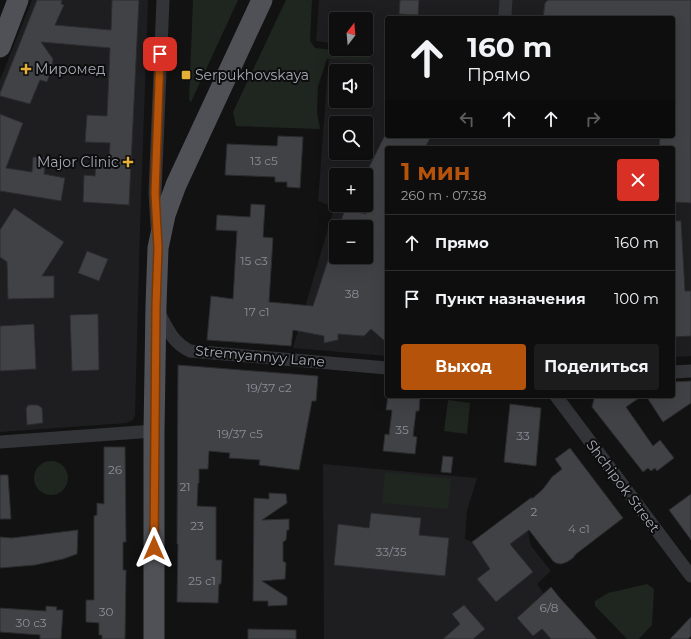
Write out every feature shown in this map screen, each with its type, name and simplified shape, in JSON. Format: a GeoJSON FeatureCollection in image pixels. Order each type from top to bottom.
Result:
{"type":"FeatureCollection","features":[{"type":"Feature","properties":{"kind":"main road"},"geometry":{"type":"LineString","coordinates":[[0,46],[18,0]]}},
{"type":"Feature","properties":{"kind":"main road"},"geometry":{"type":"LineString","coordinates":[[154,639],[154,431],[158,248],[165,215],[176,185],[262,0]]}},
{"type":"Feature","properties":{"kind":"street"},"geometry":{"type":"LineString","coordinates":[[158,248],[155,193],[163,0]]}},
{"type":"Feature","properties":{"kind":"street"},"geometry":{"type":"LineString","coordinates":[[505,15],[506,0]]}},
{"type":"Feature","properties":{"kind":"street","name":"Stremyannyy Lane"},"geometry":{"type":"LineString","coordinates":[[156,306],[170,334],[181,346],[190,351],[385,368]]}},
{"type":"Feature","properties":{"kind":"street"},"geometry":{"type":"LineString","coordinates":[[675,372],[691,371]]}},
{"type":"Feature","properties":{"kind":"street","name":"Shchipok Street"},"geometry":{"type":"LineString","coordinates":[[558,398],[691,576]]}},
{"type":"Feature","properties":{"kind":"street"},"geometry":{"type":"LineString","coordinates":[[0,442],[154,431]]}},
{"type":"Feature","properties":{"kind":"shaded area"},"geometry":{"type":"Polygon","coordinates":[[[32,0],[148,0],[135,415],[133,420],[127,423],[0,432],[0,80],[32,0]]]}},
{"type":"Feature","properties":{"kind":"shaded area"},"geometry":{"type":"Polygon","coordinates":[[[193,0],[238,0],[191,102],[189,100],[193,0]]]}},
{"type":"Feature","properties":{"kind":"shaded area"},"geometry":{"type":"Polygon","coordinates":[[[286,0],[312,0],[310,41],[315,48],[329,49],[329,56],[370,56],[368,61],[327,59],[318,86],[317,112],[320,129],[236,126],[233,112],[286,0]]]}},
{"type":"Feature","properties":{"kind":"shaded area"},"geometry":{"type":"Polygon","coordinates":[[[319,0],[691,0],[691,356],[675,357],[675,146],[385,146],[385,356],[293,348],[329,226],[329,264],[373,264],[373,220],[331,220],[333,212],[373,212],[373,168],[329,168],[329,206],[318,201],[329,56],[373,56],[373,12],[329,12],[329,43],[316,41],[319,0]]]}},
{"type":"Feature","properties":{"kind":"shaded area"},"geometry":{"type":"Polygon","coordinates":[[[448,400],[470,403],[467,434],[444,431],[448,400]]]}},
{"type":"Feature","properties":{"kind":"shaded area"},"geometry":{"type":"Polygon","coordinates":[[[48,461],[54,461],[63,466],[67,472],[67,484],[63,490],[54,495],[48,495],[39,490],[34,481],[34,475],[39,466],[48,461]]]}},
{"type":"Feature","properties":{"kind":"shaded area"},"geometry":{"type":"Polygon","coordinates":[[[323,464],[477,478],[467,511],[465,539],[472,542],[482,557],[528,531],[531,546],[551,571],[537,584],[544,594],[517,618],[533,636],[542,629],[551,639],[324,639],[323,464]]]}},
{"type":"Feature","properties":{"kind":"shaded area"},"geometry":{"type":"Polygon","coordinates":[[[385,472],[451,479],[448,509],[382,503],[385,472]]]}},
{"type":"Feature","properties":{"kind":"shaded area"},"geometry":{"type":"Polygon","coordinates":[[[647,584],[654,589],[652,625],[639,639],[627,639],[595,606],[595,601],[608,593],[647,584]]]}},
{"type":"Feature","properties":{"kind":"building"},"geometry":{"type":"Polygon","coordinates":[[[37,0],[62,0],[61,4],[64,5],[55,25],[111,30],[112,0],[139,0],[129,205],[83,202],[84,175],[95,176],[96,161],[109,162],[110,143],[85,142],[87,115],[107,116],[110,48],[41,42],[53,59],[52,68],[47,82],[40,80],[30,104],[0,96],[37,0]]]}},
{"type":"Feature","properties":{"kind":"building"},"geometry":{"type":"Polygon","coordinates":[[[400,0],[419,0],[418,15],[399,14],[400,0]]]}},
{"type":"Feature","properties":{"kind":"building"},"geometry":{"type":"Polygon","coordinates":[[[548,0],[691,0],[691,203],[675,202],[675,146],[659,146],[660,138],[675,138],[675,16],[543,16],[545,3],[548,0]]]}},
{"type":"Feature","properties":{"kind":"building"},"geometry":{"type":"Polygon","coordinates":[[[0,114],[23,123],[6,168],[32,172],[33,157],[46,158],[44,174],[65,178],[61,201],[0,191],[0,114]]]}},
{"type":"Feature","properties":{"kind":"building"},"geometry":{"type":"Polygon","coordinates":[[[385,135],[385,138],[430,138],[426,146],[385,146],[385,341],[371,329],[364,336],[338,334],[338,340],[324,343],[324,336],[293,330],[291,346],[207,340],[211,296],[233,299],[237,231],[216,230],[217,215],[250,217],[251,204],[265,205],[263,237],[273,238],[269,302],[313,306],[329,257],[329,264],[373,264],[373,220],[341,220],[344,212],[358,212],[366,214],[366,212],[373,212],[373,168],[368,168],[385,135]]]}},
{"type":"Feature","properties":{"kind":"building"},"geometry":{"type":"Polygon","coordinates":[[[278,136],[303,137],[300,188],[287,187],[287,182],[275,182],[275,177],[225,175],[227,144],[277,146],[278,136]]]}},
{"type":"Feature","properties":{"kind":"building"},"geometry":{"type":"Polygon","coordinates":[[[14,208],[64,242],[42,276],[54,276],[54,298],[8,299],[7,262],[0,257],[0,230],[14,208]]]}},
{"type":"Feature","properties":{"kind":"building"},"geometry":{"type":"Polygon","coordinates":[[[675,221],[681,221],[685,291],[691,291],[691,336],[675,337],[675,221]]]}},
{"type":"Feature","properties":{"kind":"building"},"geometry":{"type":"Polygon","coordinates":[[[87,251],[108,259],[99,281],[78,273],[87,251]]]}},
{"type":"Feature","properties":{"kind":"building"},"geometry":{"type":"Polygon","coordinates":[[[98,314],[99,370],[72,371],[70,315],[98,314]]]}},
{"type":"Feature","properties":{"kind":"building"},"geometry":{"type":"Polygon","coordinates":[[[34,324],[36,369],[0,371],[0,326],[34,324]]]}},
{"type":"Feature","properties":{"kind":"building"},"geometry":{"type":"Polygon","coordinates":[[[178,365],[318,376],[316,401],[312,401],[299,470],[259,465],[260,460],[229,458],[230,453],[209,451],[208,469],[199,469],[197,506],[216,507],[216,560],[222,560],[221,584],[219,584],[218,603],[177,602],[178,365]]]}},
{"type":"Feature","properties":{"kind":"building"},"geometry":{"type":"Polygon","coordinates":[[[691,381],[691,403],[663,422],[647,398],[675,398],[675,382],[691,381]]]}},
{"type":"Feature","properties":{"kind":"building"},"geometry":{"type":"Polygon","coordinates":[[[388,398],[420,398],[419,411],[416,411],[413,436],[417,437],[415,454],[383,451],[385,434],[389,435],[392,410],[386,410],[388,398]]]}},
{"type":"Feature","properties":{"kind":"building"},"geometry":{"type":"Polygon","coordinates":[[[639,398],[626,407],[653,446],[660,440],[674,458],[657,471],[655,468],[651,471],[648,468],[643,472],[592,407],[594,399],[639,398]]]}},
{"type":"Feature","properties":{"kind":"building"},"geometry":{"type":"Polygon","coordinates":[[[510,404],[541,408],[536,466],[504,462],[510,404]]]}},
{"type":"Feature","properties":{"kind":"building"},"geometry":{"type":"Polygon","coordinates":[[[28,405],[38,405],[42,408],[43,423],[27,425],[26,409],[28,405]]]}},
{"type":"Feature","properties":{"kind":"building"},"geometry":{"type":"Polygon","coordinates":[[[104,447],[125,447],[126,542],[123,542],[123,570],[126,570],[125,639],[102,639],[102,635],[99,635],[99,623],[86,622],[86,600],[94,600],[94,516],[97,515],[97,503],[104,504],[104,447]]]}},
{"type":"Feature","properties":{"kind":"building"},"geometry":{"type":"Polygon","coordinates":[[[570,448],[623,518],[576,554],[573,558],[561,564],[553,561],[529,530],[510,544],[533,572],[496,602],[477,579],[490,569],[472,542],[532,497],[532,499],[543,489],[552,477],[562,469],[555,459],[570,448]]]}},
{"type":"Feature","properties":{"kind":"building"},"geometry":{"type":"Polygon","coordinates":[[[443,456],[453,457],[451,473],[441,472],[443,456]]]}},
{"type":"Feature","properties":{"kind":"building"},"geometry":{"type":"Polygon","coordinates":[[[0,475],[8,475],[11,519],[0,519],[0,475]]]}},
{"type":"Feature","properties":{"kind":"building"},"geometry":{"type":"Polygon","coordinates":[[[269,493],[286,494],[287,503],[262,520],[289,519],[289,530],[287,530],[286,540],[283,542],[283,561],[286,563],[285,579],[262,581],[287,597],[287,605],[268,606],[268,601],[253,601],[254,498],[269,499],[269,493]]]}},
{"type":"Feature","properties":{"kind":"building"},"geometry":{"type":"Polygon","coordinates":[[[691,494],[691,540],[669,510],[691,494]]]}},
{"type":"Feature","properties":{"kind":"building"},"geometry":{"type":"Polygon","coordinates":[[[371,513],[421,518],[419,535],[449,538],[445,576],[334,565],[338,524],[369,528],[371,513]]]}},
{"type":"Feature","properties":{"kind":"building"},"geometry":{"type":"Polygon","coordinates":[[[78,530],[77,554],[63,559],[35,565],[0,568],[0,537],[12,538],[78,530]]]}},
{"type":"Feature","properties":{"kind":"building"},"geometry":{"type":"Polygon","coordinates":[[[551,587],[597,639],[551,639],[542,629],[533,636],[517,618],[551,587]]]}},
{"type":"Feature","properties":{"kind":"building"},"geometry":{"type":"Polygon","coordinates":[[[464,605],[485,629],[473,639],[443,639],[460,624],[452,614],[464,605]]]}},
{"type":"Feature","properties":{"kind":"building"},"geometry":{"type":"Polygon","coordinates":[[[46,606],[57,607],[56,610],[63,610],[61,639],[40,639],[40,635],[0,632],[0,608],[46,611],[46,606]]]}},
{"type":"Feature","properties":{"kind":"building"},"geometry":{"type":"Polygon","coordinates":[[[691,617],[691,636],[688,639],[670,639],[691,617]]]}},
{"type":"Feature","properties":{"kind":"building"},"geometry":{"type":"Polygon","coordinates":[[[248,629],[296,630],[296,639],[248,639],[248,629]]]}},
{"type":"Feature","properties":{"kind":"place","name":"Миромед"},"geometry":{"type":"Point","coordinates":[26,69]}},
{"type":"Feature","properties":{"kind":"place","name":"Serpukhovskaya"},"geometry":{"type":"Point","coordinates":[186,75]}},
{"type":"Feature","properties":{"kind":"place","name":"Major Clinic"},"geometry":{"type":"Point","coordinates":[128,162]}},
{"type":"Feature","properties":{"kind":"route"},"geometry":{"type":"LineString","coordinates":[[154,548],[153,456],[158,248],[155,193],[160,54]]}}]}
